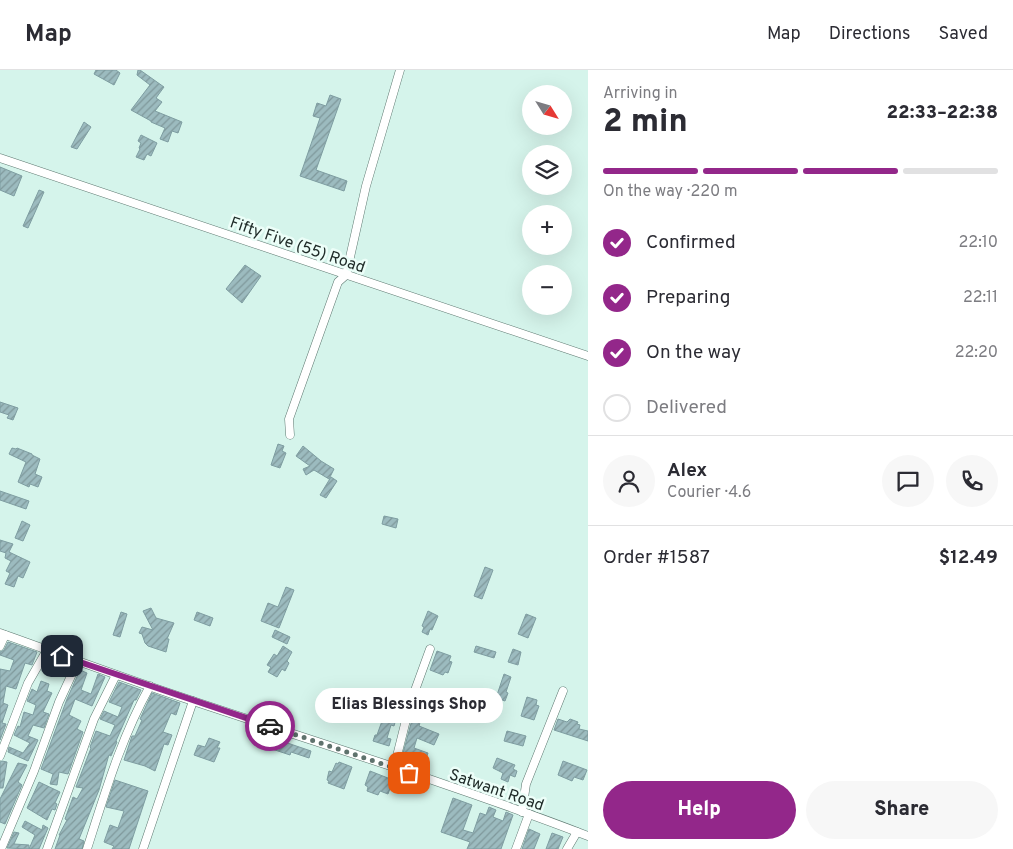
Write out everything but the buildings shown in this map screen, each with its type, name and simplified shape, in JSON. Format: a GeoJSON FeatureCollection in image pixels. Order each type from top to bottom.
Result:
{"type":"FeatureCollection","features":[{"type":"Feature","properties":{"kind":"street"},"geometry":{"type":"LineString","coordinates":[[290,435],[289,419],[338,282],[346,275],[366,186],[400,70]]}},
{"type":"Feature","properties":{"kind":"street","name":"Fifty Five (55) Road"},"geometry":{"type":"LineString","coordinates":[[0,158],[588,356]]}},
{"type":"Feature","properties":{"kind":"street"},"geometry":{"type":"LineString","coordinates":[[0,646],[2,634]]}},
{"type":"Feature","properties":{"kind":"street","name":"Satwant Road"},"geometry":{"type":"LineString","coordinates":[[2,634],[116,675],[311,739],[588,836]]}},
{"type":"Feature","properties":{"kind":"street"},"geometry":{"type":"LineString","coordinates":[[394,768],[410,704],[430,649]]}},
{"type":"Feature","properties":{"kind":"street"},"geometry":{"type":"LineString","coordinates":[[0,756],[28,683],[47,650]]}},
{"type":"Feature","properties":{"kind":"street"},"geometry":{"type":"LineString","coordinates":[[1,849],[34,771],[59,702],[78,661]]}},
{"type":"Feature","properties":{"kind":"street"},"geometry":{"type":"LineString","coordinates":[[47,849],[94,719],[116,675]]}},
{"type":"Feature","properties":{"kind":"street"},"geometry":{"type":"LineString","coordinates":[[87,849],[111,775],[134,716],[150,686]]}},
{"type":"Feature","properties":{"kind":"street"},"geometry":{"type":"LineString","coordinates":[[516,849],[526,813],[526,784],[563,691]]}},
{"type":"Feature","properties":{"kind":"street"},"geometry":{"type":"LineString","coordinates":[[143,849],[193,701]]}},
{"type":"Feature","properties":{"kind":"street"},"geometry":{"type":"LineString","coordinates":[[567,849],[577,832]]}},
{"type":"Feature","properties":{"kind":"way so far"},"geometry":{"type":"LineString","coordinates":[[270,726],[409,773]]}},
{"type":"Feature","properties":{"kind":"place","name":"Elias Blessings Shop"},"geometry":{"type":"Point","coordinates":[409,773]}},
{"type":"Feature","properties":{"kind":"route"},"geometry":{"type":"LineString","coordinates":[[62,656],[182,698],[270,726]]}}]}
